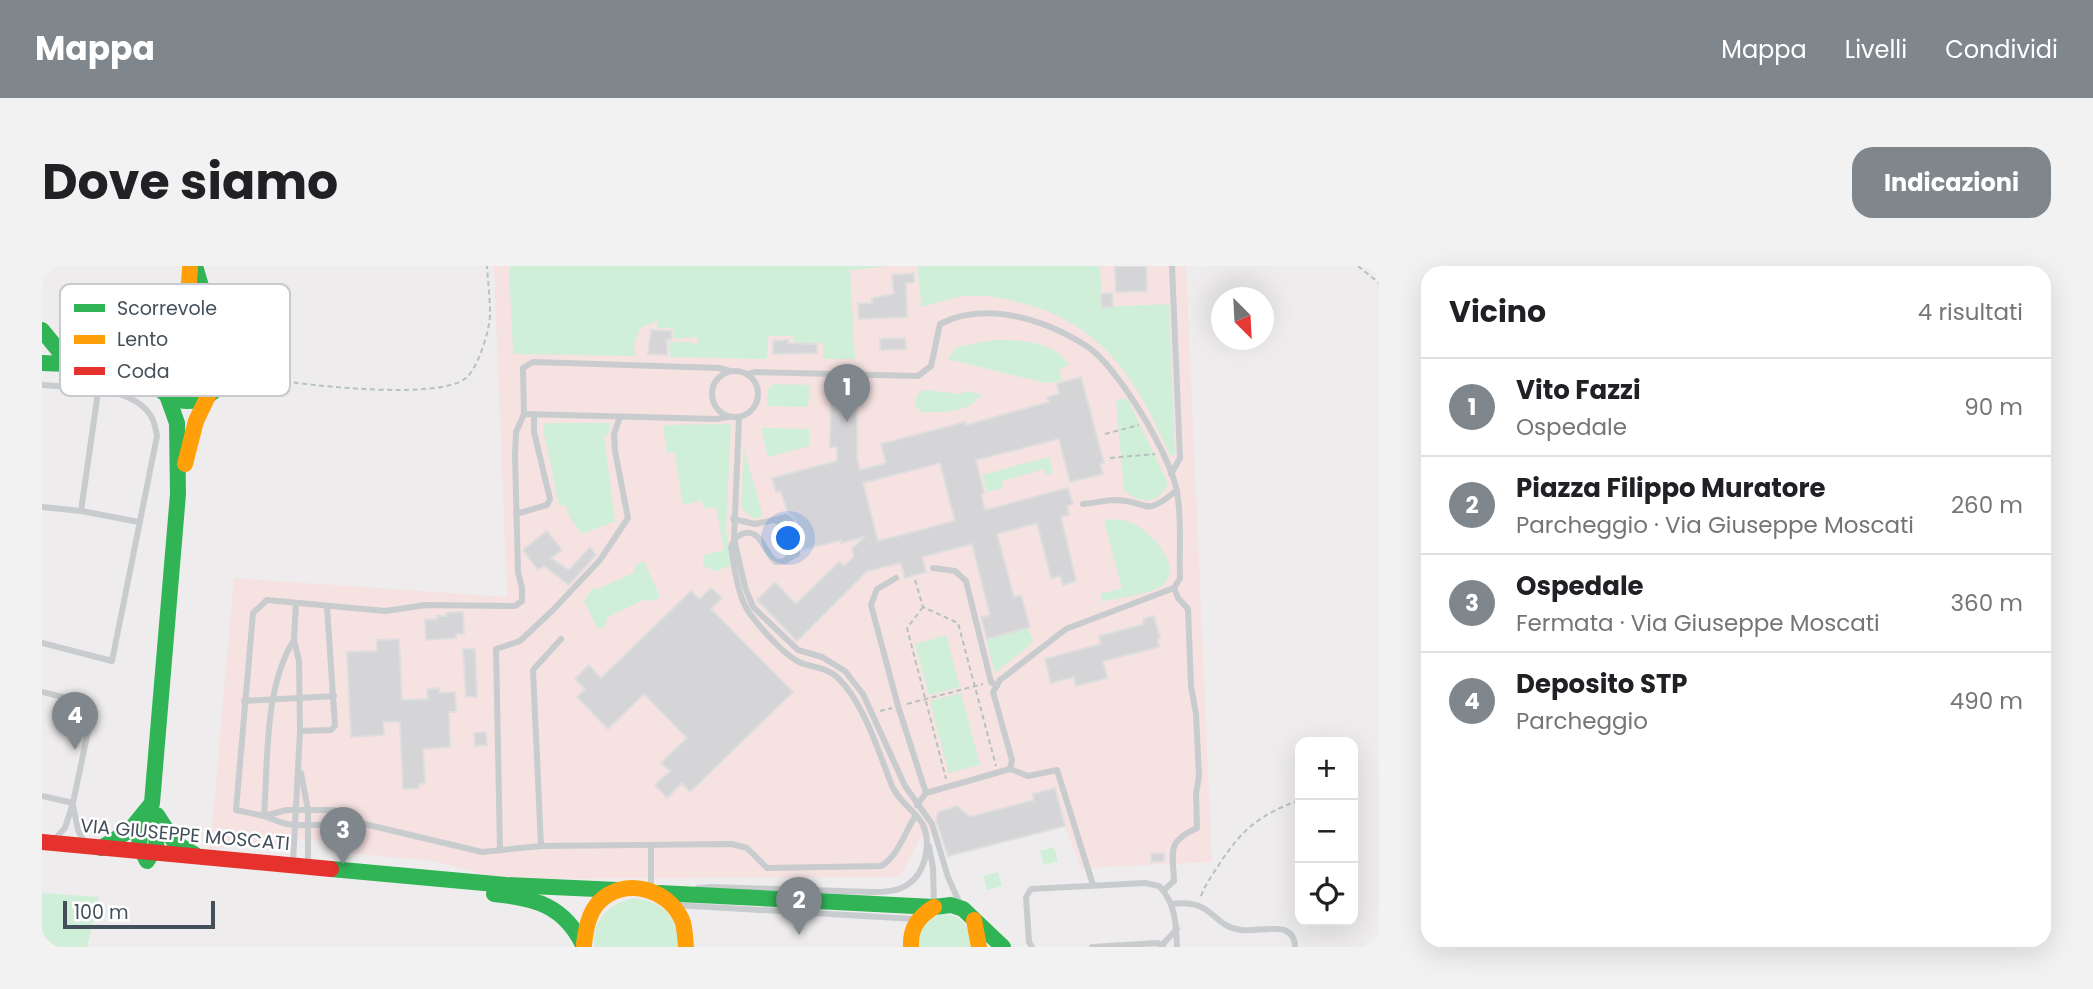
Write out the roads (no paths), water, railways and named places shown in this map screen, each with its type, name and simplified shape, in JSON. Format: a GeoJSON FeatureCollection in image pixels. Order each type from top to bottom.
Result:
{"type":"FeatureCollection","features":[{"type":"Feature","properties":{"kind":"main road"},"geometry":{"type":"LineString","coordinates":[[190,284],[193,266]]}},
{"type":"Feature","properties":{"kind":"main road"},"geometry":{"type":"LineString","coordinates":[[193,266],[199,284]]}},
{"type":"Feature","properties":{"kind":"main road"},"geometry":{"type":"LineString","coordinates":[[42,330],[60,352]]}},
{"type":"Feature","properties":{"kind":"main road"},"geometry":{"type":"LineString","coordinates":[[42,363],[60,364]]}},
{"type":"Feature","properties":{"kind":"main road"},"geometry":{"type":"LineString","coordinates":[[147,855],[158,835],[150,813],[178,494],[177,423],[165,396]]}},
{"type":"Feature","properties":{"kind":"main road"},"geometry":{"type":"LineString","coordinates":[[174,396],[187,401],[208,396]]}},
{"type":"Feature","properties":{"kind":"main road"},"geometry":{"type":"LineString","coordinates":[[178,494],[196,421],[208,396]]}},
{"type":"Feature","properties":{"kind":"main road"},"geometry":{"type":"LineString","coordinates":[[93,847],[125,836],[150,813]]}},
{"type":"Feature","properties":{"kind":"main road"},"geometry":{"type":"LineString","coordinates":[[150,813],[175,843],[200,857]]}},
{"type":"Feature","properties":{"kind":"main road","name":"VIA GIUSEPPE MOSCATI"},"geometry":{"type":"LineString","coordinates":[[45,845],[93,847],[147,855],[200,857],[506,885],[618,890],[640,887],[662,895],[934,907],[951,905],[968,913]]}},
{"type":"Feature","properties":{"kind":"main road","name":"VIA GIUSEPPE MOSCATI"},"geometry":{"type":"LineString","coordinates":[[45,845],[491,893],[533,900],[549,906],[573,924],[584,947]]}},
{"type":"Feature","properties":{"kind":"main road","name":"VIA GIUSEPPE MOSCATI"},"geometry":{"type":"LineString","coordinates":[[584,947],[587,920],[594,907],[618,890]]}},
{"type":"Feature","properties":{"kind":"main road"},"geometry":{"type":"LineString","coordinates":[[662,895],[682,918],[686,947]]}},
{"type":"Feature","properties":{"kind":"main road"},"geometry":{"type":"LineString","coordinates":[[911,947],[910,940],[916,919],[934,907]]}},
{"type":"Feature","properties":{"kind":"main road"},"geometry":{"type":"LineString","coordinates":[[968,913],[979,947]]}},
{"type":"Feature","properties":{"kind":"main road"},"geometry":{"type":"LineString","coordinates":[[968,913],[1003,947]]}},
{"type":"Feature","properties":{"kind":"lane"},"geometry":{"type":"LineString","coordinates":[[1171,474],[1180,458],[1172,266]]}},
{"type":"Feature","properties":{"kind":"lane"},"geometry":{"type":"LineString","coordinates":[[356,822],[285,824],[236,810],[253,613],[267,600],[385,611],[426,605],[515,606],[522,601],[517,572],[516,432],[524,414],[523,369],[533,362],[719,368],[747,374],[756,372],[918,376],[931,366],[940,324],[955,316],[988,312],[1034,320],[1089,348],[1122,383],[1163,453],[1177,490],[1180,578],[1174,588],[1066,629],[994,684]]}},
{"type":"Feature","properties":{"kind":"lane"},"geometry":{"type":"LineString","coordinates":[[728,417],[716,408],[711,393],[717,379],[730,371]]}},
{"type":"Feature","properties":{"kind":"lane"},"geometry":{"type":"LineString","coordinates":[[524,414],[716,419],[739,417],[753,410],[759,395],[753,380],[747,374]]}},
{"type":"Feature","properties":{"kind":"lane"},"geometry":{"type":"LineString","coordinates":[[42,385],[60,387]]}},
{"type":"Feature","properties":{"kind":"lane"},"geometry":{"type":"LineString","coordinates":[[81,511],[97,396]]}},
{"type":"Feature","properties":{"kind":"lane"},"geometry":{"type":"LineString","coordinates":[[42,643],[112,661],[157,436],[153,419],[133,400],[124,396]]}},
{"type":"Feature","properties":{"kind":"lane"},"geometry":{"type":"LineString","coordinates":[[516,514],[547,505],[550,499],[534,432],[534,415]]}},
{"type":"Feature","properties":{"kind":"lane"},"geometry":{"type":"LineString","coordinates":[[500,850],[496,649],[520,641],[553,610],[600,560],[628,518],[615,451],[614,433],[620,417]]}},
{"type":"Feature","properties":{"kind":"lane"},"geometry":{"type":"LineString","coordinates":[[739,417],[734,539],[745,587],[753,607],[797,650],[822,657],[845,671],[863,694],[905,786],[932,824],[948,877],[968,913]]}},
{"type":"Feature","properties":{"kind":"lane"},"geometry":{"type":"LineString","coordinates":[[1083,504],[1118,500],[1148,508],[1161,504],[1177,490]]}},
{"type":"Feature","properties":{"kind":"lane"},"geometry":{"type":"LineString","coordinates":[[42,507],[139,522]]}},
{"type":"Feature","properties":{"kind":"lane"},"geometry":{"type":"LineString","coordinates":[[733,519],[755,524],[786,517],[791,520]]}},
{"type":"Feature","properties":{"kind":"lane"},"geometry":{"type":"LineString","coordinates":[[774,520],[782,524],[789,548],[789,557],[785,561]]}},
{"type":"Feature","properties":{"kind":"lane"},"geometry":{"type":"LineString","coordinates":[[734,539],[751,533],[758,536],[768,557],[776,562],[785,561],[797,554],[798,545]]}},
{"type":"Feature","properties":{"kind":"lane"},"geometry":{"type":"LineString","coordinates":[[734,539],[731,548],[735,571],[745,606],[751,615],[791,658],[823,668],[836,676],[853,696],[897,797],[916,814],[927,837],[933,868],[934,907]]}},
{"type":"Feature","properties":{"kind":"lane"},"geometry":{"type":"LineString","coordinates":[[933,568],[955,571],[966,580],[1012,760],[1010,769]]}},
{"type":"Feature","properties":{"kind":"lane"},"geometry":{"type":"LineString","coordinates":[[896,578],[877,589],[871,605],[898,706],[926,793]]}},
{"type":"Feature","properties":{"kind":"lane"},"geometry":{"type":"LineString","coordinates":[[1164,890],[1174,881],[1172,848],[1181,835],[1197,828],[1196,794],[1199,776],[1188,609],[1178,598],[1174,588]]}},
{"type":"Feature","properties":{"kind":"lane"},"geometry":{"type":"LineString","coordinates":[[296,603],[294,640],[299,661],[300,764],[294,810],[300,866]]}},
{"type":"Feature","properties":{"kind":"lane"},"geometry":{"type":"LineString","coordinates":[[300,731],[331,730],[335,726],[327,607]]}},
{"type":"Feature","properties":{"kind":"lane"},"geometry":{"type":"LineString","coordinates":[[541,846],[533,670],[561,639]]}},
{"type":"Feature","properties":{"kind":"lane"},"geometry":{"type":"LineString","coordinates":[[264,816],[272,700],[284,656],[294,640]]}},
{"type":"Feature","properties":{"kind":"lane"},"geometry":{"type":"LineString","coordinates":[[42,692],[75,700],[91,717],[65,828],[45,845]]}},
{"type":"Feature","properties":{"kind":"lane"},"geometry":{"type":"LineString","coordinates":[[244,701],[334,696]]}},
{"type":"Feature","properties":{"kind":"lane"},"geometry":{"type":"LineString","coordinates":[[300,764],[308,810],[300,866]]}},
{"type":"Feature","properties":{"kind":"lane"},"geometry":{"type":"LineString","coordinates":[[917,805],[926,793],[1010,769],[1027,776],[1057,770],[1093,885]]}},
{"type":"Feature","properties":{"kind":"lane"},"geometry":{"type":"LineString","coordinates":[[42,796],[73,803]]}},
{"type":"Feature","properties":{"kind":"lane"},"geometry":{"type":"LineString","coordinates":[[73,803],[78,830],[93,847]]}},
{"type":"Feature","properties":{"kind":"lane"},"geometry":{"type":"LineString","coordinates":[[264,816],[294,810],[333,810],[356,822],[482,852],[541,846],[732,844],[747,848],[766,868],[881,866],[891,861],[916,814]]}},
{"type":"Feature","properties":{"kind":"lane"},"geometry":{"type":"LineString","coordinates":[[662,895],[712,887],[871,892],[895,890],[910,883],[920,870],[925,858],[927,837]]}},
{"type":"Feature","properties":{"kind":"lane"},"geometry":{"type":"LineString","coordinates":[[651,845],[662,895]]}},
{"type":"Feature","properties":{"kind":"lane"},"geometry":{"type":"LineString","coordinates":[[1032,947],[1029,942],[1028,892],[1034,888],[1152,883],[1164,890],[1171,904],[1183,947]]}},
{"type":"Feature","properties":{"kind":"lane"},"geometry":{"type":"LineString","coordinates":[[662,895],[916,919]]}},
{"type":"Feature","properties":{"kind":"lane"},"geometry":{"type":"LineString","coordinates":[[1171,904],[1198,904],[1230,928],[1243,931],[1285,929],[1295,937],[1295,947]]}},
{"type":"Feature","properties":{"kind":"lane"},"geometry":{"type":"LineString","coordinates":[[1093,947],[1163,946],[1177,929]]}},
{"type":"Feature","properties":{"kind":"lane"},"geometry":{"type":"LineString","coordinates":[[1177,929],[1177,947]]}},
{"type":"Feature","properties":{"kind":"place","name":"Vito Fazzi"},"geometry":{"type":"Point","coordinates":[847,422]}},
{"type":"Feature","properties":{"kind":"place","name":"Deposito STP"},"geometry":{"type":"Point","coordinates":[75,750]}},
{"type":"Feature","properties":{"kind":"place","name":"Ospedale"},"geometry":{"type":"Point","coordinates":[343,865]}},
{"type":"Feature","properties":{"kind":"place","name":"Piazza Filippo Muratore"},"geometry":{"type":"Point","coordinates":[799,935]}}]}
